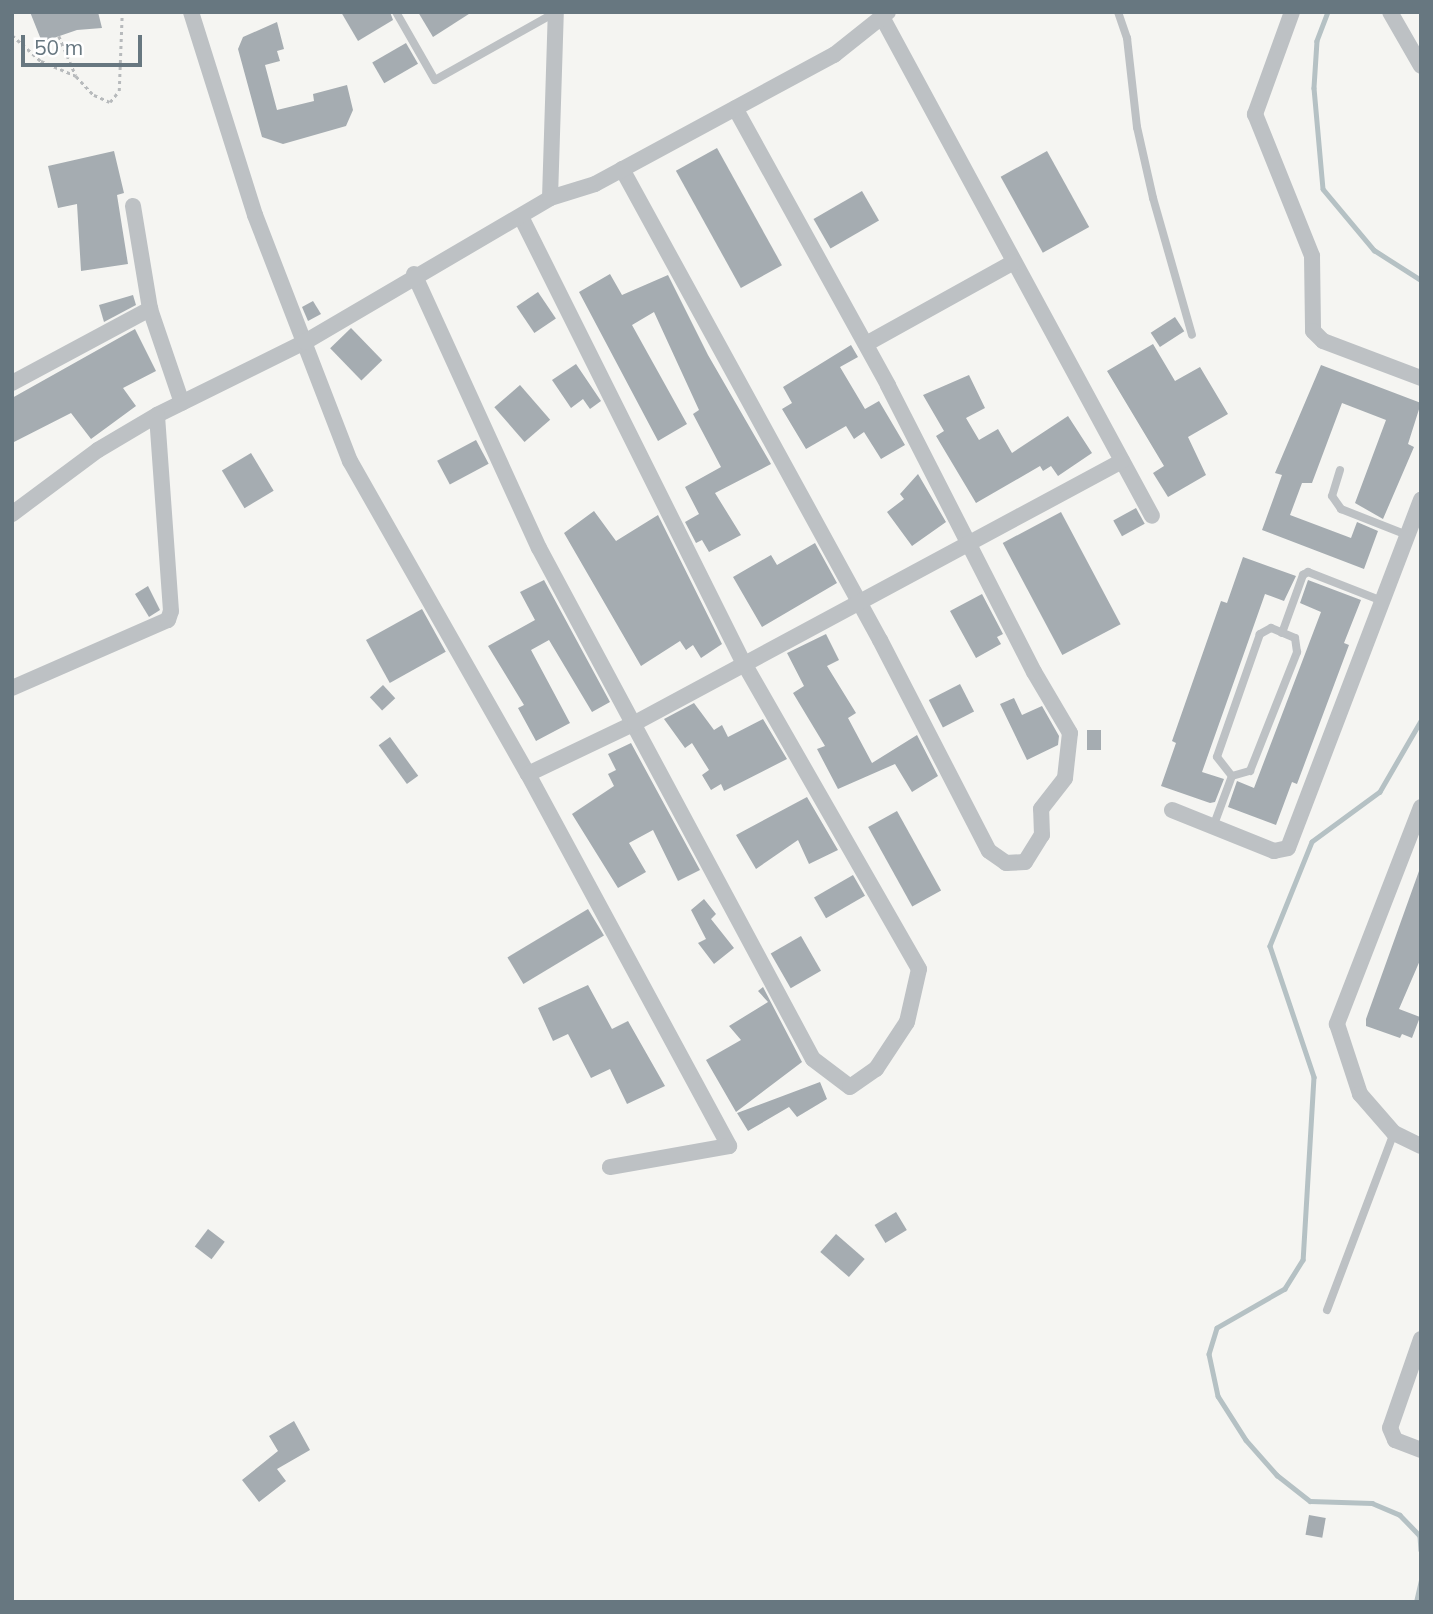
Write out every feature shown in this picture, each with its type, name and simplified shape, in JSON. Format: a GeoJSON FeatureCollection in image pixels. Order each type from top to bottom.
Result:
{"type":"FeatureCollection","features":[{"type":"Feature","properties":{"kind":"street"},"geometry":{"type":"LineString","coordinates":[[191,12],[255,215],[350,461],[528,774],[729,1146],[610,1167]]}},
{"type":"Feature","properties":{"kind":"street"},"geometry":{"type":"LineString","coordinates":[[550,198],[556,12]]}},
{"type":"Feature","properties":{"kind":"street"},"geometry":{"type":"LineString","coordinates":[[1292,12],[1255,114],[1312,256],[1312,331],[1323,341],[1421,378]]}},
{"type":"Feature","properties":{"kind":"street"},"geometry":{"type":"LineString","coordinates":[[1390,12],[1421,66]]}},
{"type":"Feature","properties":{"kind":"street"},"geometry":{"type":"LineString","coordinates":[[12,513],[98,450],[157,415],[305,342],[414,274],[522,218],[550,198],[622,169],[834,55],[885,15],[1014,262],[1152,516]]}},
{"type":"Feature","properties":{"kind":"street"},"geometry":{"type":"LineString","coordinates":[[622,169],[989,850],[1006,863],[1025,862],[1042,835],[1041,809],[1065,778],[1070,733],[866,344],[734,108]]}},
{"type":"Feature","properties":{"kind":"street"},"geometry":{"type":"LineString","coordinates":[[133,206],[150,309],[182,403]]}},
{"type":"Feature","properties":{"kind":"street"},"geometry":{"type":"LineString","coordinates":[[414,274],[539,548],[813,1059],[850,1087],[876,1069],[907,1022],[919,969],[744,664],[522,218]]}},
{"type":"Feature","properties":{"kind":"street"},"geometry":{"type":"LineString","coordinates":[[866,344],[1014,262]]}},
{"type":"Feature","properties":{"kind":"street"},"geometry":{"type":"LineString","coordinates":[[12,383],[150,309]]}},
{"type":"Feature","properties":{"kind":"street"},"geometry":{"type":"LineString","coordinates":[[12,688],[168,620],[171,611],[157,415]]}},
{"type":"Feature","properties":{"kind":"street"},"geometry":{"type":"LineString","coordinates":[[528,774],[635,723],[1122,461]]}},
{"type":"Feature","properties":{"kind":"street"},"geometry":{"type":"LineString","coordinates":[[1172,810],[1274,851],[1288,848],[1421,500]]}},
{"type":"Feature","properties":{"kind":"street"},"geometry":{"type":"LineString","coordinates":[[1421,807],[1415,839],[1337,1024],[1360,1094],[1394,1133],[1421,1146]]}},
{"type":"Feature","properties":{"kind":"street"},"geometry":{"type":"LineString","coordinates":[[1421,1339],[1390,1428],[1395,1440],[1421,1450]]}},
{"type":"Feature","properties":{"kind":"lane"},"geometry":{"type":"LineString","coordinates":[[396,12],[435,80],[556,12]]}},
{"type":"Feature","properties":{"kind":"lane"},"geometry":{"type":"LineString","coordinates":[[1118,12],[1127,38],[1137,127],[1153,198],[1192,335]]}},
{"type":"Feature","properties":{"kind":"lane"},"geometry":{"type":"LineString","coordinates":[[1340,470],[1332,496],[1341,509],[1407,535]]}},
{"type":"Feature","properties":{"kind":"lane"},"geometry":{"type":"LineString","coordinates":[[1282,633],[1303,575],[1308,572],[1382,601]]}},
{"type":"Feature","properties":{"kind":"lane"},"geometry":{"type":"LineString","coordinates":[[1271,628],[1295,638],[1297,652],[1250,771],[1232,776],[1217,757],[1260,634],[1271,628]]}},
{"type":"Feature","properties":{"kind":"lane"},"geometry":{"type":"LineString","coordinates":[[1213,827],[1232,776]]}},
{"type":"Feature","properties":{"kind":"lane"},"geometry":{"type":"LineString","coordinates":[[1327,1310],[1394,1133]]}},
{"type":"Feature","properties":{"kind":"path"},"geometry":{"type":"LineString","coordinates":[[59,36],[76,76],[94,95],[110,102],[119,91],[122,12]]}},
{"type":"Feature","properties":{"kind":"path"},"geometry":{"type":"LineString","coordinates":[[12,35],[41,61],[76,76]]}},
{"type":"Feature","properties":{"kind":"building"},"geometry":{"type":"Polygon","coordinates":[[[30,12],[98,12],[102,28],[77,30],[42,42],[30,12]]]}},
{"type":"Feature","properties":{"kind":"building"},"geometry":{"type":"Polygon","coordinates":[[[341,12],[390,12],[393,20],[358,41],[341,12]]]}},
{"type":"Feature","properties":{"kind":"building"},"geometry":{"type":"Polygon","coordinates":[[[418,12],[472,12],[433,37],[418,12]]]}},
{"type":"Feature","properties":{"kind":"building"},"geometry":{"type":"Polygon","coordinates":[[[277,22],[284,49],[277,51],[280,61],[265,65],[277,110],[314,101],[313,94],[347,85],[353,110],[346,126],[283,144],[262,137],[238,49],[243,37],[277,22]]]}},
{"type":"Feature","properties":{"kind":"building"},"geometry":{"type":"Polygon","coordinates":[[[406,43],[418,64],[384,83],[372,62],[406,43]]]}},
{"type":"Feature","properties":{"kind":"building"},"geometry":{"type":"Polygon","coordinates":[[[717,148],[782,265],[741,288],[676,171],[717,148]]]}},
{"type":"Feature","properties":{"kind":"building"},"geometry":{"type":"Polygon","coordinates":[[[114,151],[124,193],[117,195],[128,264],[81,271],[77,204],[58,208],[48,166],[114,151]]]}},
{"type":"Feature","properties":{"kind":"building"},"geometry":{"type":"Polygon","coordinates":[[[1047,151],[1089,227],[1043,253],[1001,177],[1047,151]]]}},
{"type":"Feature","properties":{"kind":"building"},"geometry":{"type":"Polygon","coordinates":[[[862,191],[879,220],[831,248],[814,219],[862,191]]]}},
{"type":"Feature","properties":{"kind":"building"},"geometry":{"type":"Polygon","coordinates":[[[610,274],[622,295],[668,275],[708,355],[771,464],[715,493],[741,535],[709,552],[702,540],[696,543],[685,522],[699,514],[685,487],[721,467],[693,414],[699,410],[654,312],[632,325],[687,424],[658,441],[579,292],[610,274]]]}},
{"type":"Feature","properties":{"kind":"building"},"geometry":{"type":"Polygon","coordinates":[[[538,292],[556,319],[534,333],[516,307],[538,292]]]}},
{"type":"Feature","properties":{"kind":"building"},"geometry":{"type":"Polygon","coordinates":[[[133,295],[136,305],[104,322],[99,305],[133,295]]]}},
{"type":"Feature","properties":{"kind":"building"},"geometry":{"type":"Polygon","coordinates":[[[313,301],[321,314],[308,321],[302,307],[313,301]]]}},
{"type":"Feature","properties":{"kind":"building"},"geometry":{"type":"Polygon","coordinates":[[[1175,317],[1184,331],[1160,347],[1151,333],[1175,317]]]}},
{"type":"Feature","properties":{"kind":"building"},"geometry":{"type":"Polygon","coordinates":[[[351,328],[382,360],[361,381],[330,348],[351,328]]]}},
{"type":"Feature","properties":{"kind":"building"},"geometry":{"type":"Polygon","coordinates":[[[135,329],[156,371],[123,388],[136,406],[91,439],[71,413],[12,443],[12,398],[135,329]]]}},
{"type":"Feature","properties":{"kind":"building"},"geometry":{"type":"Polygon","coordinates":[[[1153,344],[1175,381],[1200,367],[1228,414],[1188,437],[1206,475],[1168,497],[1153,473],[1164,466],[1107,371],[1153,344]]]}},
{"type":"Feature","properties":{"kind":"building"},"geometry":{"type":"Polygon","coordinates":[[[851,345],[858,357],[840,367],[865,409],[879,401],[905,445],[881,459],[864,432],[854,439],[846,426],[806,449],[782,409],[792,403],[783,387],[851,345]]]}},
{"type":"Feature","properties":{"kind":"building"},"geometry":{"type":"Polygon","coordinates":[[[576,364],[601,401],[590,409],[583,399],[571,408],[552,380],[576,364]]]}},
{"type":"Feature","properties":{"kind":"building"},"geometry":{"type":"Polygon","coordinates":[[[1321,365],[1421,403],[1408,444],[1414,447],[1383,519],[1355,503],[1386,420],[1342,403],[1312,483],[1302,483],[1290,515],[1351,538],[1357,522],[1378,531],[1364,569],[1262,530],[1282,475],[1275,473],[1321,365]]]}},
{"type":"Feature","properties":{"kind":"building"},"geometry":{"type":"Polygon","coordinates":[[[969,375],[985,408],[966,418],[979,440],[998,429],[1012,453],[1068,416],[1092,453],[1058,476],[1051,466],[1043,471],[1040,466],[976,503],[936,436],[944,431],[923,395],[969,375]]]}},
{"type":"Feature","properties":{"kind":"building"},"geometry":{"type":"Polygon","coordinates":[[[520,385],[550,420],[525,442],[494,407],[520,385]]]}},
{"type":"Feature","properties":{"kind":"building"},"geometry":{"type":"Polygon","coordinates":[[[476,440],[489,464],[450,484],[437,461],[476,440]]]}},
{"type":"Feature","properties":{"kind":"building"},"geometry":{"type":"Polygon","coordinates":[[[251,453],[274,491],[245,508],[222,471],[251,453]]]}},
{"type":"Feature","properties":{"kind":"building"},"geometry":{"type":"Polygon","coordinates":[[[918,474],[946,522],[912,546],[887,512],[904,499],[900,494],[918,474]]]}},
{"type":"Feature","properties":{"kind":"building"},"geometry":{"type":"Polygon","coordinates":[[[1136,508],[1145,524],[1122,536],[1113,521],[1136,508]]]}},
{"type":"Feature","properties":{"kind":"building"},"geometry":{"type":"Polygon","coordinates":[[[594,511],[616,541],[658,515],[722,644],[701,658],[693,645],[686,650],[680,641],[641,666],[564,533],[594,511]]]}},
{"type":"Feature","properties":{"kind":"building"},"geometry":{"type":"Polygon","coordinates":[[[1061,512],[1121,624],[1062,655],[1003,543],[1061,512]]]}},
{"type":"Feature","properties":{"kind":"building"},"geometry":{"type":"Polygon","coordinates":[[[815,543],[837,583],[762,627],[733,577],[771,555],[777,565],[815,543]]]}},
{"type":"Feature","properties":{"kind":"building"},"geometry":{"type":"Polygon","coordinates":[[[1243,557],[1296,576],[1284,601],[1265,594],[1202,772],[1224,779],[1215,802],[1210,803],[1161,786],[1176,743],[1172,741],[1221,601],[1227,603],[1243,557]]]}},
{"type":"Feature","properties":{"kind":"building"},"geometry":{"type":"Polygon","coordinates":[[[544,580],[610,702],[592,712],[549,640],[531,650],[570,723],[536,741],[518,708],[524,705],[488,646],[535,620],[520,592],[544,580]]]}},
{"type":"Feature","properties":{"kind":"building"},"geometry":{"type":"Polygon","coordinates":[[[1308,580],[1361,600],[1344,643],[1349,645],[1297,784],[1292,782],[1276,825],[1228,807],[1237,781],[1254,788],[1321,612],[1300,603],[1308,580]]]}},
{"type":"Feature","properties":{"kind":"building"},"geometry":{"type":"Polygon","coordinates":[[[148,586],[160,610],[149,617],[135,594],[148,586]]]}},
{"type":"Feature","properties":{"kind":"building"},"geometry":{"type":"Polygon","coordinates":[[[982,594],[1003,634],[997,637],[1001,644],[976,658],[950,611],[982,594]]]}},
{"type":"Feature","properties":{"kind":"building"},"geometry":{"type":"Polygon","coordinates":[[[422,609],[446,652],[390,683],[366,640],[422,609]]]}},
{"type":"Feature","properties":{"kind":"building"},"geometry":{"type":"Polygon","coordinates":[[[826,634],[839,660],[827,666],[856,713],[848,718],[872,763],[917,735],[938,776],[912,792],[895,764],[838,789],[817,749],[825,746],[793,693],[804,686],[787,653],[826,634]]]}},
{"type":"Feature","properties":{"kind":"building"},"geometry":{"type":"Polygon","coordinates":[[[960,684],[974,712],[943,728],[929,700],[960,684]]]}},
{"type":"Feature","properties":{"kind":"building"},"geometry":{"type":"Polygon","coordinates":[[[383,685],[395,698],[382,710],[370,697],[383,685]]]}},
{"type":"Feature","properties":{"kind":"building"},"geometry":{"type":"Polygon","coordinates":[[[1014,698],[1022,715],[1042,706],[1059,736],[1058,745],[1027,760],[1000,704],[1014,698]]]}},
{"type":"Feature","properties":{"kind":"building"},"geometry":{"type":"Polygon","coordinates":[[[694,703],[714,730],[722,725],[728,737],[763,719],[787,759],[724,791],[721,784],[711,790],[702,775],[709,770],[692,743],[685,748],[664,719],[694,703]]]}},
{"type":"Feature","properties":{"kind":"building"},"geometry":{"type":"Polygon","coordinates":[[[1087,730],[1101,730],[1101,750],[1087,750],[1087,730]]]}},
{"type":"Feature","properties":{"kind":"building"},"geometry":{"type":"Polygon","coordinates":[[[390,737],[418,776],[407,784],[379,745],[390,737]]]}},
{"type":"Feature","properties":{"kind":"building"},"geometry":{"type":"Polygon","coordinates":[[[631,743],[700,870],[678,881],[653,830],[629,843],[646,872],[618,888],[572,814],[614,786],[608,774],[616,770],[608,754],[631,743]]]}},
{"type":"Feature","properties":{"kind":"building"},"geometry":{"type":"Polygon","coordinates":[[[807,797],[838,850],[809,864],[798,840],[756,869],[736,835],[807,797]]]}},
{"type":"Feature","properties":{"kind":"building"},"geometry":{"type":"Polygon","coordinates":[[[897,811],[941,891],[912,907],[868,827],[897,811]]]}},
{"type":"Feature","properties":{"kind":"building"},"geometry":{"type":"Polygon","coordinates":[[[1419,871],[1421,958],[1399,1009],[1420,1017],[1412,1038],[1402,1034],[1400,1038],[1366,1026],[1366,1019],[1419,871]]]}},
{"type":"Feature","properties":{"kind":"building"},"geometry":{"type":"Polygon","coordinates":[[[853,875],[865,896],[826,918],[814,898],[853,875]]]}},
{"type":"Feature","properties":{"kind":"building"},"geometry":{"type":"Polygon","coordinates":[[[704,899],[716,914],[711,919],[734,948],[714,964],[698,943],[706,939],[691,910],[704,899]]]}},
{"type":"Feature","properties":{"kind":"building"},"geometry":{"type":"Polygon","coordinates":[[[588,909],[604,936],[523,984],[507,957],[588,909]]]}},
{"type":"Feature","properties":{"kind":"building"},"geometry":{"type":"Polygon","coordinates":[[[801,936],[821,971],[791,988],[771,953],[801,936]]]}},
{"type":"Feature","properties":{"kind":"building"},"geometry":{"type":"Polygon","coordinates":[[[588,985],[612,1029],[628,1021],[665,1086],[627,1104],[610,1069],[591,1078],[568,1034],[553,1041],[538,1008],[588,985]]]}},
{"type":"Feature","properties":{"kind":"building"},"geometry":{"type":"Polygon","coordinates":[[[763,987],[802,1062],[736,1112],[706,1060],[741,1040],[729,1026],[768,1002],[758,991],[763,987]]]}},
{"type":"Feature","properties":{"kind":"building"},"geometry":{"type":"Polygon","coordinates":[[[820,1082],[827,1099],[797,1117],[789,1107],[748,1131],[737,1113],[820,1082]]]}},
{"type":"Feature","properties":{"kind":"building"},"geometry":{"type":"Polygon","coordinates":[[[896,1212],[907,1230],[885,1243],[875,1225],[896,1212]]]}},
{"type":"Feature","properties":{"kind":"building"},"geometry":{"type":"Polygon","coordinates":[[[208,1229],[225,1242],[212,1259],[195,1247],[208,1229]]]}},
{"type":"Feature","properties":{"kind":"building"},"geometry":{"type":"Polygon","coordinates":[[[836,1234],[865,1259],[849,1277],[820,1252],[836,1234]]]}},
{"type":"Feature","properties":{"kind":"building"},"geometry":{"type":"Polygon","coordinates":[[[294,1421],[310,1450],[277,1469],[286,1481],[259,1502],[242,1480],[278,1451],[269,1436],[294,1421]]]}},
{"type":"Feature","properties":{"kind":"building"},"geometry":{"type":"Polygon","coordinates":[[[1309,1515],[1326,1518],[1322,1538],[1306,1535],[1309,1515]]]}},
{"type":"Feature","properties":{"kind":"waterway"},"geometry":{"type":"LineString","coordinates":[[1328,12],[1317,41],[1314,88],[1323,189],[1374,250],[1421,280]]}},
{"type":"Feature","properties":{"kind":"waterway"},"geometry":{"type":"LineString","coordinates":[[1421,721],[1380,792],[1312,842],[1270,946],[1314,1077],[1303,1260],[1285,1289],[1217,1328],[1209,1354],[1218,1396],[1246,1440],[1277,1475],[1310,1501],[1372,1503],[1400,1515],[1420,1536],[1421,1550]]}},
{"type":"Feature","properties":{"kind":"waterway"},"geometry":{"type":"LineString","coordinates":[[1416,1602],[1421,1581]]}}]}
